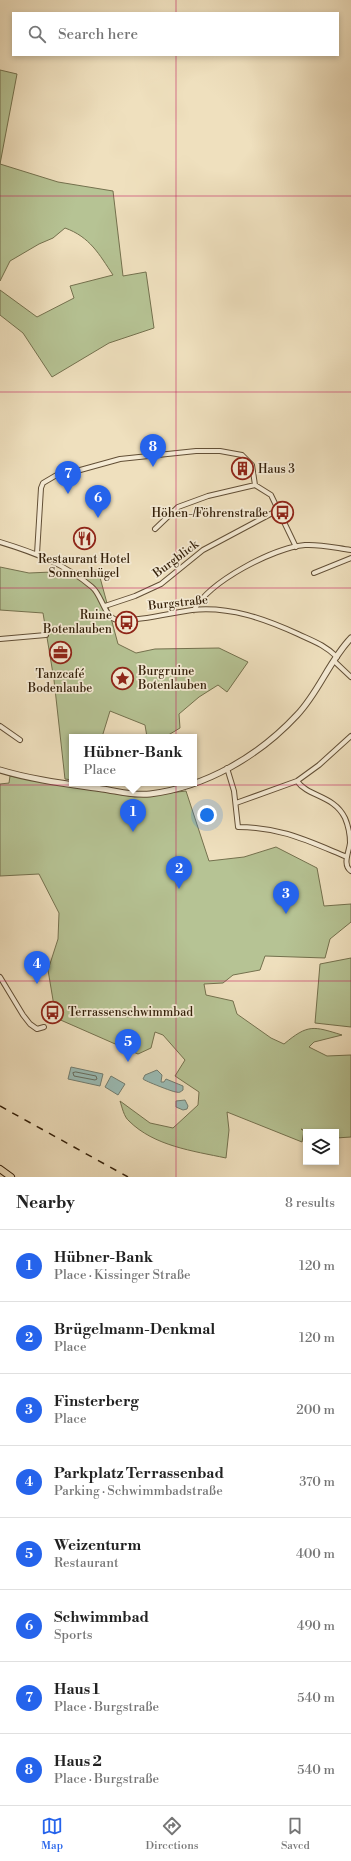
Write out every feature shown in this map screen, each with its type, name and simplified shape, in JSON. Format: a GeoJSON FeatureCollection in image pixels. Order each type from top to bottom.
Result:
{"type":"FeatureCollection","features":[{"type":"Feature","properties":{"kind":"main road"},"geometry":{"type":"LineString","coordinates":[[0,1169],[11,1177]]}},
{"type":"Feature","properties":{"kind":"street"},"geometry":{"type":"LineString","coordinates":[[36,554],[41,488],[43,483],[60,473],[73,472],[120,459],[175,453],[220,451],[242,455],[249,460],[256,480],[255,485]]}},
{"type":"Feature","properties":{"kind":"street"},"geometry":{"type":"LineString","coordinates":[[155,529],[178,507],[208,496],[255,485],[271,495],[296,547]]}},
{"type":"Feature","properties":{"kind":"street","name":"Burgblick"},"geometry":{"type":"LineString","coordinates":[[105,606],[135,596],[161,584],[204,550],[278,510]]}},
{"type":"Feature","properties":{"kind":"street","name":"Burgstraße"},"geometry":{"type":"LineString","coordinates":[[0,542],[36,554],[71,571],[94,588],[112,617],[120,620],[194,610],[223,610],[260,618],[319,642],[351,677]]}},
{"type":"Feature","properties":{"kind":"street"},"geometry":{"type":"LineString","coordinates":[[194,610],[201,600],[237,571],[269,556],[296,547],[315,546],[351,550]]}},
{"type":"Feature","properties":{"kind":"street"},"geometry":{"type":"LineString","coordinates":[[314,574],[351,558]]}},
{"type":"Feature","properties":{"kind":"street"},"geometry":{"type":"LineString","coordinates":[[0,639],[46,635]]}},
{"type":"Feature","properties":{"kind":"street"},"geometry":{"type":"LineString","coordinates":[[197,781],[245,760],[282,731],[315,693],[335,659],[351,638]]}},
{"type":"Feature","properties":{"kind":"street"},"geometry":{"type":"LineString","coordinates":[[0,726],[20,740]]}},
{"type":"Feature","properties":{"kind":"street"},"geometry":{"type":"LineString","coordinates":[[236,803],[297,781],[319,765],[351,736]]}},
{"type":"Feature","properties":{"kind":"street"},"geometry":{"type":"LineString","coordinates":[[346,741],[351,744]]}},
{"type":"Feature","properties":{"kind":"street"},"geometry":{"type":"LineString","coordinates":[[227,768],[236,803],[238,827],[269,828],[294,835],[348,857]]}},
{"type":"Feature","properties":{"kind":"street"},"geometry":{"type":"LineString","coordinates":[[0,770],[69,784]]}},
{"type":"Feature","properties":{"kind":"street"},"geometry":{"type":"LineString","coordinates":[[297,781],[301,786],[328,800],[344,817],[348,826],[350,842],[346,864],[351,871]]}},
{"type":"Feature","properties":{"kind":"street"},"geometry":{"type":"LineString","coordinates":[[82,786],[135,794],[149,794],[186,786]]}},
{"type":"Feature","properties":{"kind":"street"},"geometry":{"type":"LineString","coordinates":[[0,977],[30,1024],[37,1029],[44,1027]]}},
{"type":"Feature","properties":{"kind":"green space"},"geometry":{"type":"Polygon","coordinates":[[[0,70],[17,74],[0,164],[0,70]]]}},
{"type":"Feature","properties":{"kind":"green space"},"geometry":{"type":"Polygon","coordinates":[[[0,164],[58,182],[113,191],[123,276],[146,272],[154,328],[109,343],[52,377],[23,333],[0,315],[0,290],[37,317],[74,298],[70,286],[113,275],[98,253],[87,241],[81,236],[65,228],[53,238],[39,244],[10,261],[0,281],[0,164]]]}},
{"type":"Feature","properties":{"kind":"green space"},"geometry":{"type":"Polygon","coordinates":[[[0,567],[29,573],[98,570],[118,644],[136,653],[155,649],[219,648],[248,662],[227,692],[218,685],[199,697],[179,714],[180,728],[170,734],[146,734],[145,725],[110,711],[103,734],[69,734],[69,780],[65,779],[54,680],[43,613],[0,610],[0,567]]]}},
{"type":"Feature","properties":{"kind":"green space"},"geometry":{"type":"Polygon","coordinates":[[[10,776],[135,797],[186,791],[209,861],[244,857],[276,847],[317,868],[324,906],[351,904],[351,922],[330,939],[325,958],[265,956],[260,970],[233,975],[223,983],[204,984],[206,995],[233,1001],[237,1014],[271,1038],[284,1044],[299,1033],[311,1029],[324,1030],[342,1035],[314,1042],[309,1047],[327,1056],[351,1055],[351,1137],[339,1138],[339,1129],[301,1129],[303,1130],[302,1142],[227,1112],[229,1130],[226,1158],[187,1150],[162,1142],[139,1129],[127,1119],[120,1101],[150,1123],[173,1128],[198,1105],[199,1092],[175,1076],[185,1060],[163,1035],[155,1032],[151,1048],[138,1054],[56,1018],[48,970],[58,939],[59,913],[39,874],[0,876],[0,784],[9,783],[10,776]]]}},
{"type":"Feature","properties":{"kind":"green space"},"geometry":{"type":"Polygon","coordinates":[[[351,958],[351,1027],[315,1023],[320,964],[351,958]]]}},
{"type":"Feature","properties":{"kind":"water"},"geometry":{"type":"Polygon","coordinates":[[[71,1067],[103,1074],[100,1086],[68,1079],[71,1067]]]}},
{"type":"Feature","properties":{"kind":"water"},"geometry":{"type":"Polygon","coordinates":[[[157,1070],[162,1075],[161,1082],[164,1082],[166,1079],[183,1086],[183,1090],[174,1092],[143,1079],[145,1075],[157,1070]]]}},
{"type":"Feature","properties":{"kind":"water"},"geometry":{"type":"Polygon","coordinates":[[[111,1076],[125,1084],[118,1095],[105,1087],[111,1076]]]}},
{"type":"Feature","properties":{"kind":"water"},"geometry":{"type":"Polygon","coordinates":[[[185,1100],[188,1106],[187,1109],[183,1110],[176,1107],[176,1101],[185,1100]]]}},
{"type":"Feature","properties":{"kind":"railway"},"geometry":{"type":"LineString","coordinates":[[0,1106],[128,1177]]}},
{"type":"Feature","properties":{"kind":"place","name":"Haus 2"},"geometry":{"type":"Point","coordinates":[153,467]}},
{"type":"Feature","properties":{"kind":"place","name":"Haus 3"},"geometry":{"type":"Point","coordinates":[243,469]}},
{"type":"Feature","properties":{"kind":"place","name":"Haus 1"},"geometry":{"type":"Point","coordinates":[68,494]}},
{"type":"Feature","properties":{"kind":"place","name":"Höhen-/Föhrenstraße"},"geometry":{"type":"Point","coordinates":[283,513]}},
{"type":"Feature","properties":{"kind":"place","name":"Schwimmbad"},"geometry":{"type":"Point","coordinates":[98,518]}},
{"type":"Feature","properties":{"kind":"place","name":"Restaurant Hotel Sonnenhügel"},"geometry":{"type":"Point","coordinates":[84,538]}},
{"type":"Feature","properties":{"kind":"place","name":"Ruine Botenlauben"},"geometry":{"type":"Point","coordinates":[127,622]}},
{"type":"Feature","properties":{"kind":"place","name":"Tanzcafé Bodenlaube"},"geometry":{"type":"Point","coordinates":[60,653]}},
{"type":"Feature","properties":{"kind":"place","name":"Burgruine Botenlauben"},"geometry":{"type":"Point","coordinates":[123,678]}},
{"type":"Feature","properties":{"kind":"place","name":"Hübner-Bank"},"geometry":{"type":"Point","coordinates":[133,832]}},
{"type":"Feature","properties":{"kind":"place","name":"Brügelmann-Denkmal"},"geometry":{"type":"Point","coordinates":[179,889]}},
{"type":"Feature","properties":{"kind":"place","name":"Finsterberg"},"geometry":{"type":"Point","coordinates":[286,914]}},
{"type":"Feature","properties":{"kind":"place","name":"Parkplatz Terrassenbad"},"geometry":{"type":"Point","coordinates":[37,984]}},
{"type":"Feature","properties":{"kind":"place","name":"Terrassenschwimmbad"},"geometry":{"type":"Point","coordinates":[53,1012]}},
{"type":"Feature","properties":{"kind":"place","name":"Weizenturm"},"geometry":{"type":"Point","coordinates":[128,1062]}}]}
